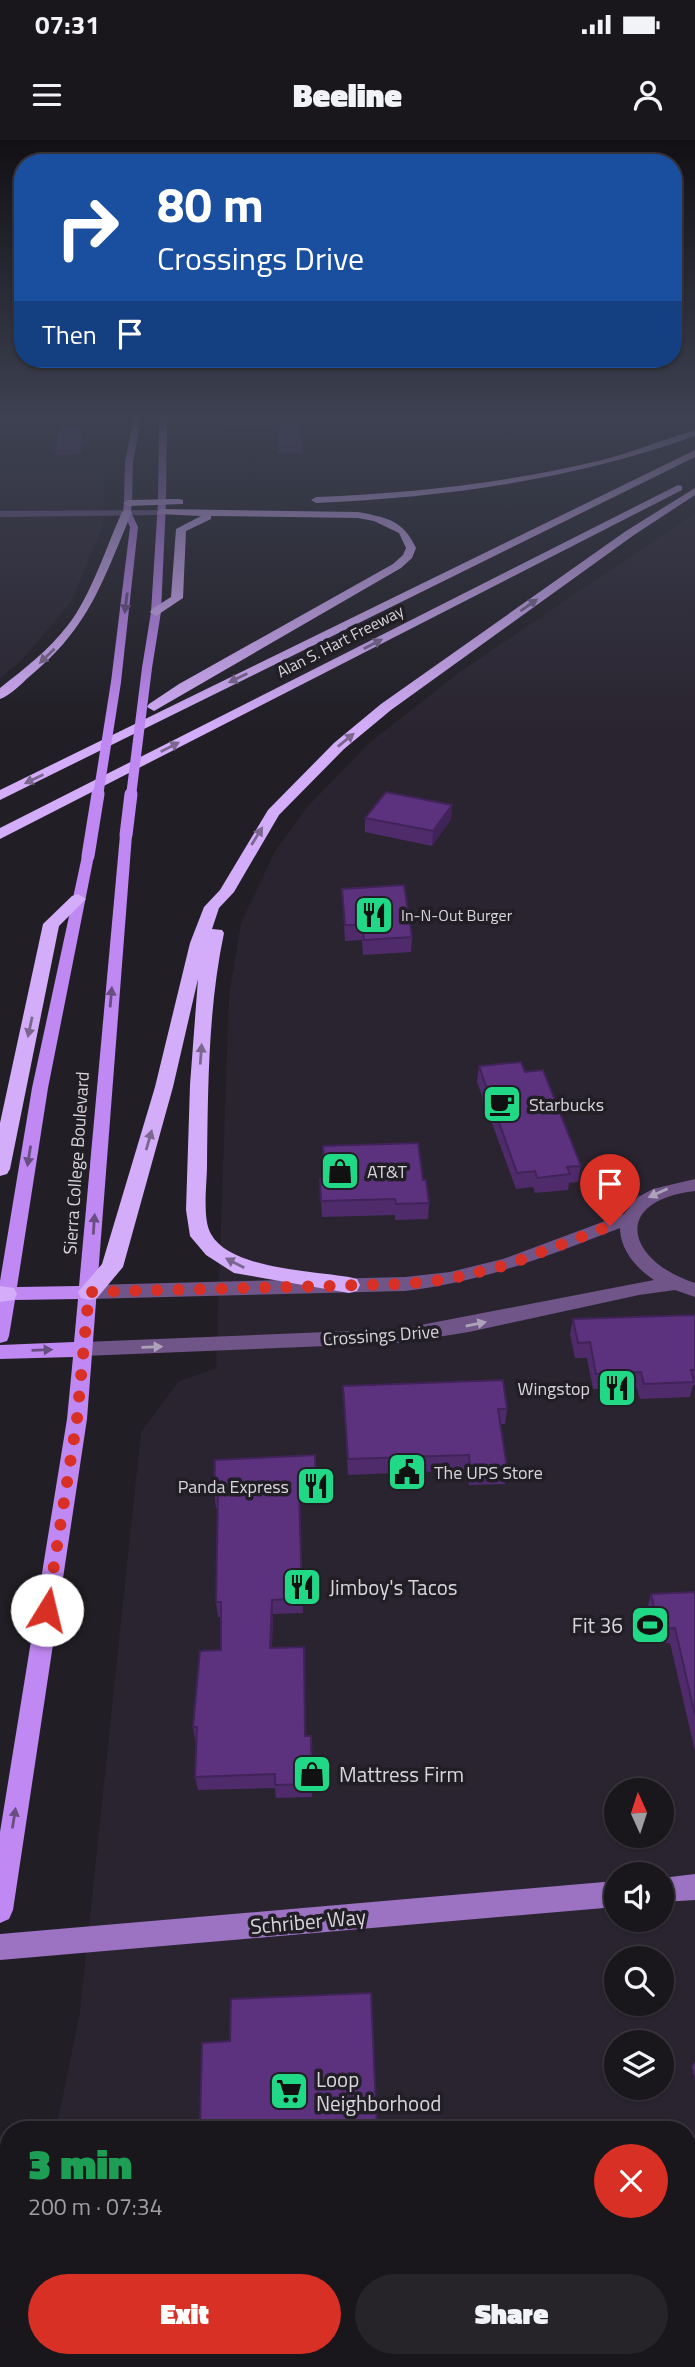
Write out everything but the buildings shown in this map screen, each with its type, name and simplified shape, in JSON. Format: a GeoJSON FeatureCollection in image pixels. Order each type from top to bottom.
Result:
{"type":"FeatureCollection","features":[{"type":"Feature","properties":{"kind":"highway"},"geometry":{"type":"LineString","coordinates":[[0,695],[41,661],[73,626],[85,608],[123,520]]}},
{"type":"Feature","properties":{"kind":"highway"},"geometry":{"type":"LineString","coordinates":[[156,612],[177,598],[181,529],[197,520]]}},
{"type":"Feature","properties":{"kind":"highway"},"geometry":{"type":"LineString","coordinates":[[83,754],[184,687],[397,566],[408,556],[411,548],[403,531],[379,520]]}},
{"type":"Feature","properties":{"kind":"highway","name":"Alan S. Hart Freeway"},"geometry":{"type":"LineString","coordinates":[[0,796],[559,520]]}},
{"type":"Feature","properties":{"kind":"highway","name":"Alan S. Hart Freeway"},"geometry":{"type":"LineString","coordinates":[[0,834],[615,520]]}},
{"type":"Feature","properties":{"kind":"highway"},"geometry":{"type":"LineString","coordinates":[[89,1292],[112,1267],[164,1087],[198,943],[212,906],[226,892],[273,813],[339,746],[397,699],[650,520]]}},
{"type":"Feature","properties":{"kind":"highway"},"geometry":{"type":"LineString","coordinates":[[0,847],[135,765]]}},
{"type":"Feature","properties":{"kind":"highway"},"geometry":{"type":"LineString","coordinates":[[226,892],[207,974],[197,1168],[196,1210],[200,1236],[213,1250],[241,1268],[349,1285]]}},
{"type":"Feature","properties":{"kind":"highway"},"geometry":{"type":"LineString","coordinates":[[0,1169],[51,923],[78,899]]}},
{"type":"Feature","properties":{"kind":"main road"},"geometry":{"type":"LineString","coordinates":[[0,1336],[3,1294],[40,1088],[88,856],[116,682],[134,527],[132,520]]}},
{"type":"Feature","properties":{"kind":"main road","name":"Sierra College Boulevard"},"geometry":{"type":"LineString","coordinates":[[0,1910],[77,1419],[109,1016],[126,835],[156,612],[161,520]]}},
{"type":"Feature","properties":{"kind":"main road"},"geometry":{"type":"LineString","coordinates":[[3,1294],[89,1292]]}},
{"type":"Feature","properties":{"kind":"main road"},"geometry":{"type":"LineString","coordinates":[[0,1352],[84,1349]]}},
{"type":"Feature","properties":{"kind":"main road"},"geometry":{"type":"LineString","coordinates":[[674,1889],[695,1887]]}},
{"type":"Feature","properties":{"kind":"main road","name":"Schriber Way"},"geometry":{"type":"LineString","coordinates":[[0,1947],[604,1895]]}},
{"type":"Feature","properties":{"kind":"street"},"geometry":{"type":"LineString","coordinates":[[695,1185],[677,1185],[658,1191],[637,1206],[630,1218],[629,1236],[636,1254],[652,1270],[674,1284],[695,1290]]}},
{"type":"Feature","properties":{"kind":"street"},"geometry":{"type":"LineString","coordinates":[[89,1292],[349,1285],[450,1279],[507,1265],[630,1218]]}},
{"type":"Feature","properties":{"kind":"street","name":"Crossings Drive"},"geometry":{"type":"LineString","coordinates":[[84,1349],[412,1334],[497,1320],[621,1289],[674,1284]]}},
{"type":"Feature","properties":{"kind":"shaded area"},"geometry":{"type":"Polygon","coordinates":[[[0,520],[103,520],[103,526],[71,602],[22,660],[0,679],[0,520]]]}},
{"type":"Feature","properties":{"kind":"shaded area"},"geometry":{"type":"Polygon","coordinates":[[[685,520],[695,520],[695,2121],[58,2121],[80,2012],[141,1432],[178,1382],[216,1368],[229,996],[241,923],[275,851],[307,807],[369,743],[461,671],[685,520]]]}},
{"type":"Feature","properties":{"kind":"place","name":"In-N-Out Burger"},"geometry":{"type":"Point","coordinates":[374,915]}},
{"type":"Feature","properties":{"kind":"place","name":"Starbucks"},"geometry":{"type":"Point","coordinates":[502,1104]}},
{"type":"Feature","properties":{"kind":"place","name":"AT&T"},"geometry":{"type":"Point","coordinates":[340,1171]}},
{"type":"Feature","properties":{"kind":"place","name":"Wingstop"},"geometry":{"type":"Point","coordinates":[617,1388]}},
{"type":"Feature","properties":{"kind":"place","name":"The UPS Store"},"geometry":{"type":"Point","coordinates":[407,1472]}},
{"type":"Feature","properties":{"kind":"place","name":"Panda Express"},"geometry":{"type":"Point","coordinates":[316,1486]}},
{"type":"Feature","properties":{"kind":"place","name":"Jimboy's Tacos"},"geometry":{"type":"Point","coordinates":[302,1587]}},
{"type":"Feature","properties":{"kind":"place","name":"Fit 36"},"geometry":{"type":"Point","coordinates":[650,1625]}},
{"type":"Feature","properties":{"kind":"place","name":"Mattress Firm"},"geometry":{"type":"Point","coordinates":[312,1774]}},
{"type":"Feature","properties":{"kind":"place","name":"Loop Neighborhood"},"geometry":{"type":"Point","coordinates":[289,2091]}},
{"type":"Feature","properties":{"kind":"route"},"geometry":{"type":"LineString","coordinates":[[47,1610],[77,1419],[89,1292],[405,1284],[450,1279],[507,1265],[610,1226]]}}]}
